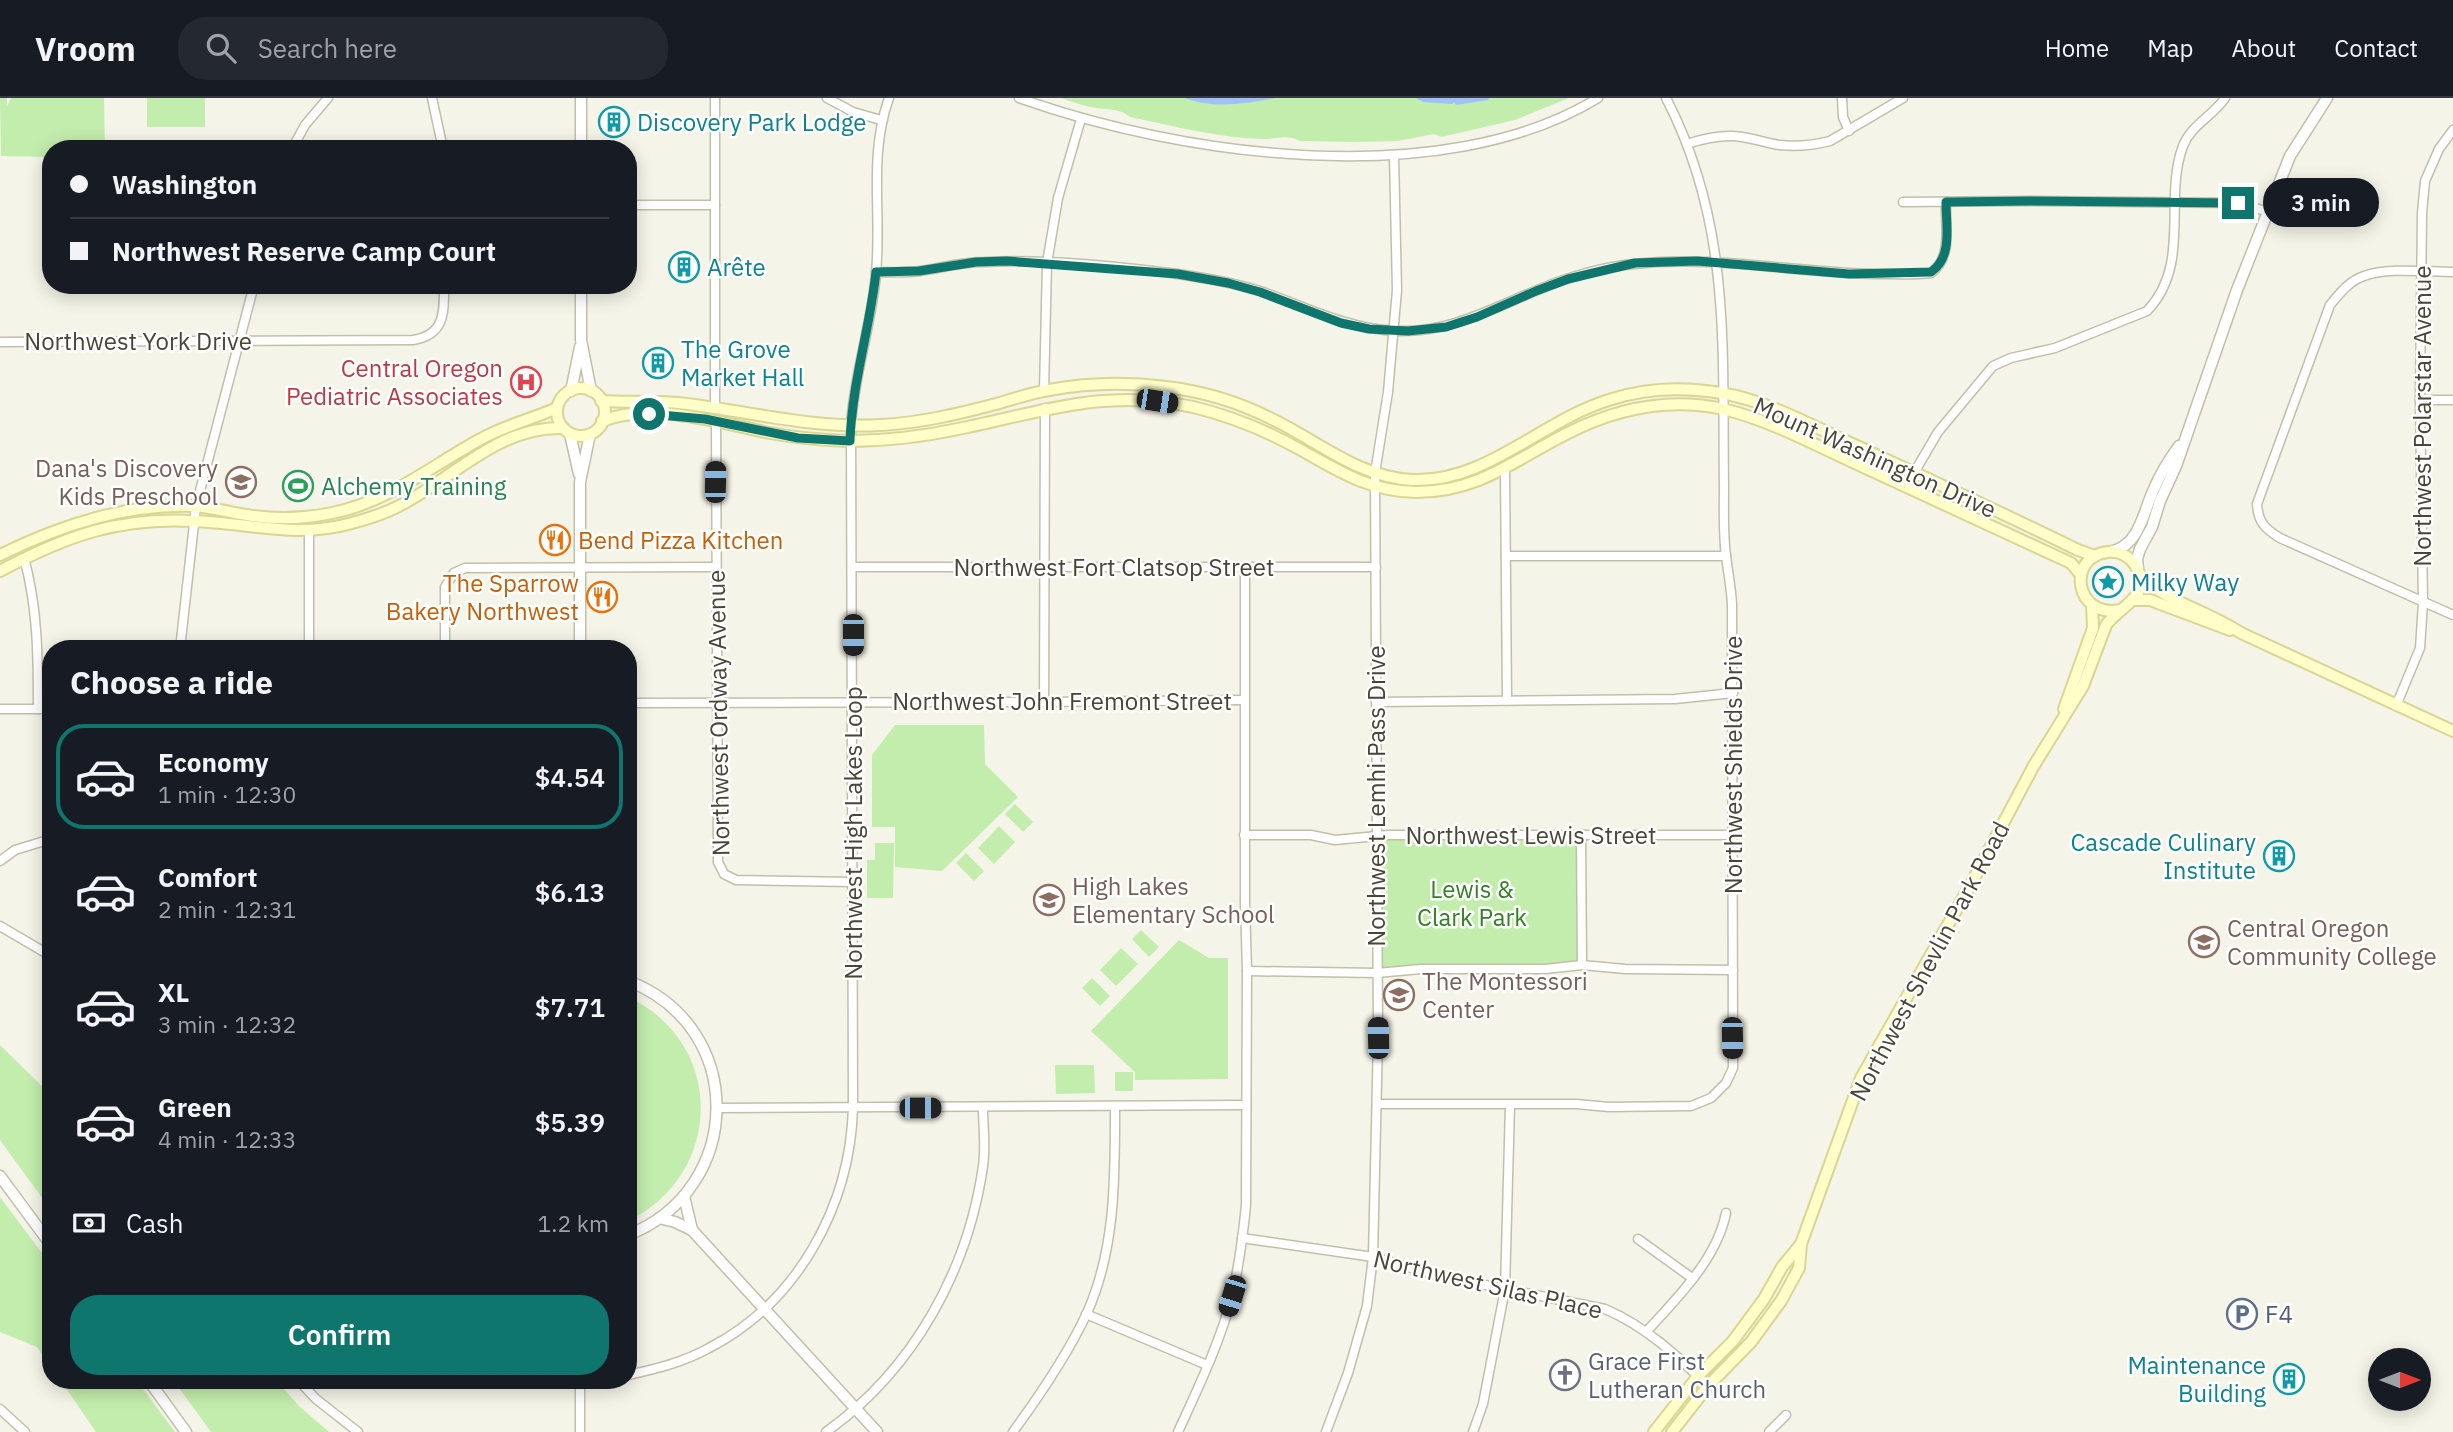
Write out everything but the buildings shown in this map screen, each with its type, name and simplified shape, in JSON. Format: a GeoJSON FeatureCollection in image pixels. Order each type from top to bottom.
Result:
{"type":"FeatureCollection","features":[{"type":"Feature","properties":{"kind":"main road","name":"Mount Washington Drive"},"geometry":{"type":"LineString","coordinates":[[601,401],[662,401],[797,422],[883,425],[945,417],[1044,391],[1093,385],[1138,384],[1202,394],[1268,417],[1337,456],[1375,473],[1413,480],[1460,474],[1482,465],[1584,409],[1623,396],[1669,389],[1723,393],[1758,402],[2095,556]]}},
{"type":"Feature","properties":{"kind":"main road"},"geometry":{"type":"LineString","coordinates":[[0,571],[47,547],[117,524],[193,521],[280,531],[351,524],[397,507],[459,466],[506,441],[541,429],[567,431],[580,436],[590,434],[602,421],[604,411],[601,401],[591,391],[571,391],[561,399],[557,408],[558,419],[567,431]]}},
{"type":"Feature","properties":{"kind":"main road","name":"Mount Washington Drive"},"geometry":{"type":"LineString","coordinates":[[602,421],[621,415],[670,415],[716,421],[798,438],[850,441],[936,433],[1079,402],[1124,400],[1192,407],[1252,426],[1303,451],[1343,475],[1375,487],[1419,492],[1468,486],[1505,470],[1564,435],[1597,420],[1625,411],[1670,404],[1724,410],[1783,430],[2062,558],[2071,563],[2081,575]]}},
{"type":"Feature","properties":{"kind":"main road"},"geometry":{"type":"LineString","coordinates":[[0,555],[41,535],[107,514],[140,509],[196,506],[272,519],[301,518],[350,509],[408,485],[482,438],[557,408]]}},
{"type":"Feature","properties":{"kind":"main road"},"geometry":{"type":"LineString","coordinates":[[2139,573],[2138,593],[2134,600],[2121,610],[2105,611],[2092,605],[2082,591],[2081,575],[2084,567],[2095,556],[2113,551],[2128,557],[2154,589],[2222,621],[2241,633],[2453,731]]}},
{"type":"Feature","properties":{"kind":"main road"},"geometry":{"type":"LineString","coordinates":[[2134,600],[2150,600],[2217,627],[2241,633]]}},
{"type":"Feature","properties":{"kind":"main road","name":"Northwest Shevlin Park Road"},"geometry":{"type":"LineString","coordinates":[[2059,724],[2093,628],[2092,605]]}},
{"type":"Feature","properties":{"kind":"main road","name":"Northwest Shevlin Park Road"},"geometry":{"type":"LineString","coordinates":[[1672,1432],[1708,1386],[1751,1342],[1781,1301],[1799,1268],[1801,1244],[1861,1078],[2082,686],[2106,625],[2111,617],[2121,610]]}},
{"type":"Feature","properties":{"kind":"main road","name":"Northwest Shevlin Park Road"},"geometry":{"type":"LineString","coordinates":[[1654,1432],[1698,1376],[1733,1341],[1764,1299],[1782,1267],[1801,1244]]}},
{"type":"Feature","properties":{"kind":"street"},"geometry":{"type":"LineString","coordinates":[[297,140],[305,125],[328,98]]}},
{"type":"Feature","properties":{"kind":"street"},"geometry":{"type":"LineString","coordinates":[[432,98],[441,140]]}},
{"type":"Feature","properties":{"kind":"street"},"geometry":{"type":"LineString","coordinates":[[581,98],[581,140]]}},
{"type":"Feature","properties":{"kind":"street"},"geometry":{"type":"LineString","coordinates":[[715,98],[715,408]]}},
{"type":"Feature","properties":{"kind":"street"},"geometry":{"type":"LineString","coordinates":[[827,98],[853,111],[881,120]]}},
{"type":"Feature","properties":{"kind":"street","name":"Northwest High Lakes Loop"},"geometry":{"type":"LineString","coordinates":[[637,1373],[686,1359],[710,1348],[765,1309],[805,1261],[829,1219],[847,1163],[853,1108],[850,441],[854,394],[869,329],[876,272],[876,163],[881,120],[889,98]]}},
{"type":"Feature","properties":{"kind":"street"},"geometry":{"type":"LineString","coordinates":[[1019,98],[1081,119],[1142,134],[1240,149],[1310,155],[1394,156],[1456,149],[1500,139],[1550,122],[1598,98]]}},
{"type":"Feature","properties":{"kind":"street","name":"Northwest Shields Drive"},"geometry":{"type":"LineString","coordinates":[[1377,1104],[1690,1106],[1710,1098],[1726,1083],[1732,1069],[1732,596],[1726,556],[1718,262],[1707,204],[1687,144],[1666,98]]}},
{"type":"Feature","properties":{"kind":"street"},"geometry":{"type":"LineString","coordinates":[[1842,98],[1843,117],[1849,131]]}},
{"type":"Feature","properties":{"kind":"street"},"geometry":{"type":"LineString","coordinates":[[1687,144],[1709,137],[1732,136],[1778,145],[1830,142],[1903,98]]}},
{"type":"Feature","properties":{"kind":"street"},"geometry":{"type":"LineString","coordinates":[[1914,473],[1938,432],[1993,366],[2011,358],[2055,348],[2147,311],[2156,302],[2168,277],[2183,146],[2190,132],[2225,98]]}},
{"type":"Feature","properties":{"kind":"street"},"geometry":{"type":"LineString","coordinates":[[2139,573],[2137,559],[2140,549],[2152,527],[2237,290],[2290,156],[2327,98]]}},
{"type":"Feature","properties":{"kind":"street"},"geometry":{"type":"LineString","coordinates":[[1044,391],[1047,263],[1058,198],[1081,119]]}},
{"type":"Feature","properties":{"kind":"street","name":"Northwest Polarstar Avenue"},"geometry":{"type":"LineString","coordinates":[[2396,706],[2420,648],[2423,603],[2420,400],[2422,213],[2425,181],[2439,149],[2453,130]]}},
{"type":"Feature","properties":{"kind":"street","name":"Northwest Lemhi Pass Drive"},"geometry":{"type":"LineString","coordinates":[[1326,1432],[1348,1373],[1367,1307],[1373,1257],[1377,1104],[1375,473],[1395,331],[1398,259],[1394,156]]}},
{"type":"Feature","properties":{"kind":"street"},"geometry":{"type":"LineString","coordinates":[[1903,202],[2238,203],[2269,212]]}},
{"type":"Feature","properties":{"kind":"street"},"geometry":{"type":"LineString","coordinates":[[876,272],[919,271],[976,262],[1047,263],[1178,274],[1260,292],[1341,323],[1395,331],[1419,331],[1446,327],[1477,317],[1536,291],[1616,266],[1718,262],[1849,274],[1931,272],[1944,260],[1946,252],[1946,202]]}},
{"type":"Feature","properties":{"kind":"street"},"geometry":{"type":"LineString","coordinates":[[637,205],[715,205]]}},
{"type":"Feature","properties":{"kind":"street"},"geometry":{"type":"LineString","coordinates":[[2453,272],[2387,272],[2364,276],[2345,287],[2330,305],[2257,504],[2258,519],[2267,531],[2453,615]]}},
{"type":"Feature","properties":{"kind":"street"},"geometry":{"type":"LineString","coordinates":[[181,640],[196,506],[252,294]]}},
{"type":"Feature","properties":{"kind":"street","name":"Northwest York Drive"},"geometry":{"type":"LineString","coordinates":[[0,342],[422,339],[439,328],[444,294]]}},
{"type":"Feature","properties":{"kind":"street"},"geometry":{"type":"LineString","coordinates":[[581,294],[581,340],[591,391]]}},
{"type":"Feature","properties":{"kind":"street"},"geometry":{"type":"LineString","coordinates":[[571,391],[581,340]]}},
{"type":"Feature","properties":{"kind":"street"},"geometry":{"type":"LineString","coordinates":[[2420,400],[2453,400]]}},
{"type":"Feature","properties":{"kind":"street"},"geometry":{"type":"LineString","coordinates":[[1044,702],[1045,408]]}},
{"type":"Feature","properties":{"kind":"street","name":"Northwest Ordway Avenue"},"geometry":{"type":"LineString","coordinates":[[716,421],[718,862],[724,874],[732,879],[852,882]]}},
{"type":"Feature","properties":{"kind":"street"},"geometry":{"type":"LineString","coordinates":[[567,431],[580,482]]}},
{"type":"Feature","properties":{"kind":"street"},"geometry":{"type":"LineString","coordinates":[[580,640],[580,482],[590,434]]}},
{"type":"Feature","properties":{"kind":"street"},"geometry":{"type":"LineString","coordinates":[[2113,551],[2125,547],[2136,532],[2154,488],[2185,437]]}},
{"type":"Feature","properties":{"kind":"street"},"geometry":{"type":"LineString","coordinates":[[1505,470],[1507,700]]}},
{"type":"Feature","properties":{"kind":"street"},"geometry":{"type":"LineString","coordinates":[[309,530],[309,640]]}},
{"type":"Feature","properties":{"kind":"street"},"geometry":{"type":"LineString","coordinates":[[1506,556],[1726,556]]}},
{"type":"Feature","properties":{"kind":"street"},"geometry":{"type":"LineString","coordinates":[[24,558],[31,582],[37,626],[38,709]]}},
{"type":"Feature","properties":{"kind":"street"},"geometry":{"type":"LineString","coordinates":[[445,640],[445,587],[454,573],[465,568],[716,567]]}},
{"type":"Feature","properties":{"kind":"street","name":"Northwest Fort Clatsop Street"},"geometry":{"type":"LineString","coordinates":[[852,567],[1376,567]]}},
{"type":"Feature","properties":{"kind":"street"},"geometry":{"type":"LineString","coordinates":[[1178,1432],[1222,1328],[1232,1296],[1242,1238],[1247,1174],[1245,567]]}},
{"type":"Feature","properties":{"kind":"street"},"geometry":{"type":"LineString","coordinates":[[1376,702],[1675,699],[1733,693]]}},
{"type":"Feature","properties":{"kind":"street","name":"Northwest John Fremont Street"},"geometry":{"type":"LineString","coordinates":[[637,703],[1244,699]]}},
{"type":"Feature","properties":{"kind":"street"},"geometry":{"type":"LineString","coordinates":[[0,709],[42,709]]}},
{"type":"Feature","properties":{"kind":"street"},"geometry":{"type":"LineString","coordinates":[[1581,834],[1582,965]]}},
{"type":"Feature","properties":{"kind":"street","name":"Northwest Lewis Street"},"geometry":{"type":"LineString","coordinates":[[1244,835],[1311,835],[1335,839],[1377,835],[1734,835]]}},
{"type":"Feature","properties":{"kind":"street"},"geometry":{"type":"LineString","coordinates":[[0,861],[15,849],[42,842]]}},
{"type":"Feature","properties":{"kind":"street"},"geometry":{"type":"LineString","coordinates":[[0,926],[42,951]]}},
{"type":"Feature","properties":{"kind":"street"},"geometry":{"type":"LineString","coordinates":[[1247,971],[1377,973],[1421,969],[1545,969],[1582,965],[1625,969],[1732,970]]}},
{"type":"Feature","properties":{"kind":"street"},"geometry":{"type":"LineString","coordinates":[[637,986],[664,1000],[687,1022],[709,1062],[718,1108],[708,1159],[695,1182],[684,1196],[659,1218],[637,1230]]}},
{"type":"Feature","properties":{"kind":"street"},"geometry":{"type":"LineString","coordinates":[[718,1108],[1246,1105]]}},
{"type":"Feature","properties":{"kind":"street"},"geometry":{"type":"LineString","coordinates":[[1473,1432],[1483,1404],[1505,1289],[1510,1105]]}},
{"type":"Feature","properties":{"kind":"street"},"geometry":{"type":"LineString","coordinates":[[826,1432],[855,1409],[908,1352],[935,1310],[958,1263],[975,1212],[984,1163],[983,1107]]}},
{"type":"Feature","properties":{"kind":"street"},"geometry":{"type":"LineString","coordinates":[[1013,1432],[1036,1400],[1086,1314],[1103,1262],[1113,1204],[1115,1107]]}},
{"type":"Feature","properties":{"kind":"street"},"geometry":{"type":"LineString","coordinates":[[0,1176],[42,1233]]}},
{"type":"Feature","properties":{"kind":"street"},"geometry":{"type":"LineString","coordinates":[[684,1196],[692,1230]]}},
{"type":"Feature","properties":{"kind":"street"},"geometry":{"type":"LineString","coordinates":[[1647,1331],[1692,1278],[1716,1243],[1726,1213]]}},
{"type":"Feature","properties":{"kind":"street"},"geometry":{"type":"LineString","coordinates":[[659,1218],[692,1230],[877,1432]]}},
{"type":"Feature","properties":{"kind":"street","name":"Northwest Silas Place"},"geometry":{"type":"LineString","coordinates":[[1242,1238],[1373,1257],[1436,1275],[1605,1309],[1631,1320],[1647,1331],[1708,1386]]}},
{"type":"Feature","properties":{"kind":"street"},"geometry":{"type":"LineString","coordinates":[[1638,1239],[1692,1278]]}},
{"type":"Feature","properties":{"kind":"street"},"geometry":{"type":"LineString","coordinates":[[1086,1314],[1207,1365]]}},
{"type":"Feature","properties":{"kind":"street"},"geometry":{"type":"LineString","coordinates":[[155,1389],[186,1432]]}},
{"type":"Feature","properties":{"kind":"street"},"geometry":{"type":"LineString","coordinates":[[309,1389],[316,1399],[358,1432]]}},
{"type":"Feature","properties":{"kind":"street"},"geometry":{"type":"LineString","coordinates":[[580,1389],[580,1432]]}},
{"type":"Feature","properties":{"kind":"street"},"geometry":{"type":"LineString","coordinates":[[0,1409],[25,1432]]}},
{"type":"Feature","properties":{"kind":"street"},"geometry":{"type":"LineString","coordinates":[[1769,1432],[1786,1415]]}},
{"type":"Feature","properties":{"kind":"green space"},"geometry":{"type":"Polygon","coordinates":[[[0,98],[7,98],[7,106],[11,98],[104,98],[105,140],[42,140],[42,157],[1,156],[0,98]]]}},
{"type":"Feature","properties":{"kind":"green space"},"geometry":{"type":"Polygon","coordinates":[[[147,98],[205,98],[205,127],[147,127],[147,98]]]}},
{"type":"Feature","properties":{"kind":"green space"},"geometry":{"type":"Polygon","coordinates":[[[1061,98],[1569,98],[1515,120],[1441,137],[1434,134],[1398,141],[1354,142],[1300,141],[1286,137],[1264,139],[1213,134],[1130,117],[1118,111],[1061,98]]]}},
{"type":"Feature","properties":{"kind":"green space"},"geometry":{"type":"Polygon","coordinates":[[[895,725],[984,725],[985,764],[1018,797],[942,871],[895,867],[895,827],[872,827],[872,755],[895,725]]]}},
{"type":"Feature","properties":{"kind":"green space"},"geometry":{"type":"Polygon","coordinates":[[[1015,804],[1033,822],[1023,832],[1005,814],[1015,804]]]}},
{"type":"Feature","properties":{"kind":"green space"},"geometry":{"type":"Polygon","coordinates":[[[999,826],[1015,842],[994,864],[978,848],[999,826]]]}},
{"type":"Feature","properties":{"kind":"green space","name":"Lewis & Clark Park"},"geometry":{"type":"Polygon","coordinates":[[[1581,834],[1582,965],[1377,973],[1377,835],[1581,834]]]}},
{"type":"Feature","properties":{"kind":"green space"},"geometry":{"type":"Polygon","coordinates":[[[875,843],[894,843],[893,898],[867,898],[867,860],[875,860],[875,843]]]}},
{"type":"Feature","properties":{"kind":"green space"},"geometry":{"type":"Polygon","coordinates":[[[966,853],[984,871],[974,881],[956,863],[966,853]]]}},
{"type":"Feature","properties":{"kind":"green space"},"geometry":{"type":"Polygon","coordinates":[[[1141,930],[1159,947],[1149,957],[1132,939],[1141,930]]]}},
{"type":"Feature","properties":{"kind":"green space"},"geometry":{"type":"Polygon","coordinates":[[[1179,940],[1209,958],[1228,958],[1228,1079],[1135,1080],[1135,1072],[1091,1031],[1179,940]]]}},
{"type":"Feature","properties":{"kind":"green space"},"geometry":{"type":"Polygon","coordinates":[[[1121,948],[1138,964],[1116,986],[1100,970],[1121,948]]]}},
{"type":"Feature","properties":{"kind":"green space"},"geometry":{"type":"Polygon","coordinates":[[[1092,978],[1110,996],[1100,1006],[1082,988],[1092,978]]]}},
{"type":"Feature","properties":{"kind":"green space"},"geometry":{"type":"Polygon","coordinates":[[[637,1003],[660,1018],[683,1045],[696,1076],[701,1109],[696,1142],[682,1173],[660,1200],[637,1215],[637,1003]]]}},
{"type":"Feature","properties":{"kind":"green space"},"geometry":{"type":"Polygon","coordinates":[[[0,1045],[42,1086],[42,1198],[0,1140],[0,1045]]]}},
{"type":"Feature","properties":{"kind":"green space"},"geometry":{"type":"Polygon","coordinates":[[[1055,1065],[1094,1065],[1095,1093],[1056,1094],[1055,1065]]]}},
{"type":"Feature","properties":{"kind":"green space"},"geometry":{"type":"Polygon","coordinates":[[[1115,1072],[1133,1072],[1133,1091],[1115,1091],[1115,1072]]]}},
{"type":"Feature","properties":{"kind":"green space"},"geometry":{"type":"Polygon","coordinates":[[[0,1197],[42,1253],[42,1354],[37,1347],[0,1332],[0,1197]]]}},
{"type":"Feature","properties":{"kind":"green space"},"geometry":{"type":"Polygon","coordinates":[[[66,1389],[143,1389],[175,1432],[96,1432],[66,1389]]]}},
{"type":"Feature","properties":{"kind":"green space"},"geometry":{"type":"Polygon","coordinates":[[[180,1389],[284,1389],[329,1432],[211,1432],[180,1389]]]}},
{"type":"Feature","properties":{"kind":"water"},"geometry":{"type":"Polygon","coordinates":[[[1185,98],[1275,98],[1241,104],[1219,104],[1185,98]]]}},
{"type":"Feature","properties":{"kind":"water"},"geometry":{"type":"Polygon","coordinates":[[[1416,98],[1489,98],[1456,105],[1454,102],[1423,102],[1416,98]]]}},
{"type":"Feature","properties":{"kind":"place","name":"Discovery Park Lodge"},"geometry":{"type":"Point","coordinates":[614,122]}},
{"type":"Feature","properties":{"kind":"place","name":"Arête"},"geometry":{"type":"Point","coordinates":[684,267]}},
{"type":"Feature","properties":{"kind":"place","name":"The Grove Market Hall"},"geometry":{"type":"Point","coordinates":[658,363]}},
{"type":"Feature","properties":{"kind":"place","name":"Central Oregon Pediatric Associates"},"geometry":{"type":"Point","coordinates":[526,382]}},
{"type":"Feature","properties":{"kind":"place","name":"Dana's Discovery Kids Preschool"},"geometry":{"type":"Point","coordinates":[241,482]}},
{"type":"Feature","properties":{"kind":"place","name":"Alchemy Training"},"geometry":{"type":"Point","coordinates":[298,486]}},
{"type":"Feature","properties":{"kind":"place","name":"Bend Pizza Kitchen"},"geometry":{"type":"Point","coordinates":[555,540]}},
{"type":"Feature","properties":{"kind":"place","name":"Milky Way"},"geometry":{"type":"Point","coordinates":[2108,582]}},
{"type":"Feature","properties":{"kind":"place","name":"The Sparrow Bakery Northwest"},"geometry":{"type":"Point","coordinates":[602,597]}},
{"type":"Feature","properties":{"kind":"place","name":"Cascade Culinary Institute"},"geometry":{"type":"Point","coordinates":[2279,856]}},
{"type":"Feature","properties":{"kind":"place","name":"High Lakes Elementary School"},"geometry":{"type":"Point","coordinates":[1049,900]}},
{"type":"Feature","properties":{"kind":"place","name":"Central Oregon Community College"},"geometry":{"type":"Point","coordinates":[2204,942]}},
{"type":"Feature","properties":{"kind":"place","name":"The Montessori Center"},"geometry":{"type":"Point","coordinates":[1399,995]}},
{"type":"Feature","properties":{"kind":"place","name":"F4"},"geometry":{"type":"Point","coordinates":[2242,1314]}},
{"type":"Feature","properties":{"kind":"place","name":"Grace First Lutheran Church"},"geometry":{"type":"Point","coordinates":[1565,1375]}},
{"type":"Feature","properties":{"kind":"place","name":"Maintenance Building"},"geometry":{"type":"Point","coordinates":[2289,1379]}},
{"type":"Feature","properties":{"kind":"route"},"geometry":{"type":"LineString","coordinates":[[649,414],[705,419],[798,438],[850,441],[854,394],[869,329],[876,272],[919,271],[976,262],[1007,261],[1178,274],[1260,292],[1341,323],[1369,329],[1419,331],[1446,327],[1477,317],[1568,279],[1635,263],[1718,262],[1849,274],[1931,272],[1939,267],[1946,252],[1946,202],[2238,203]]}}]}
